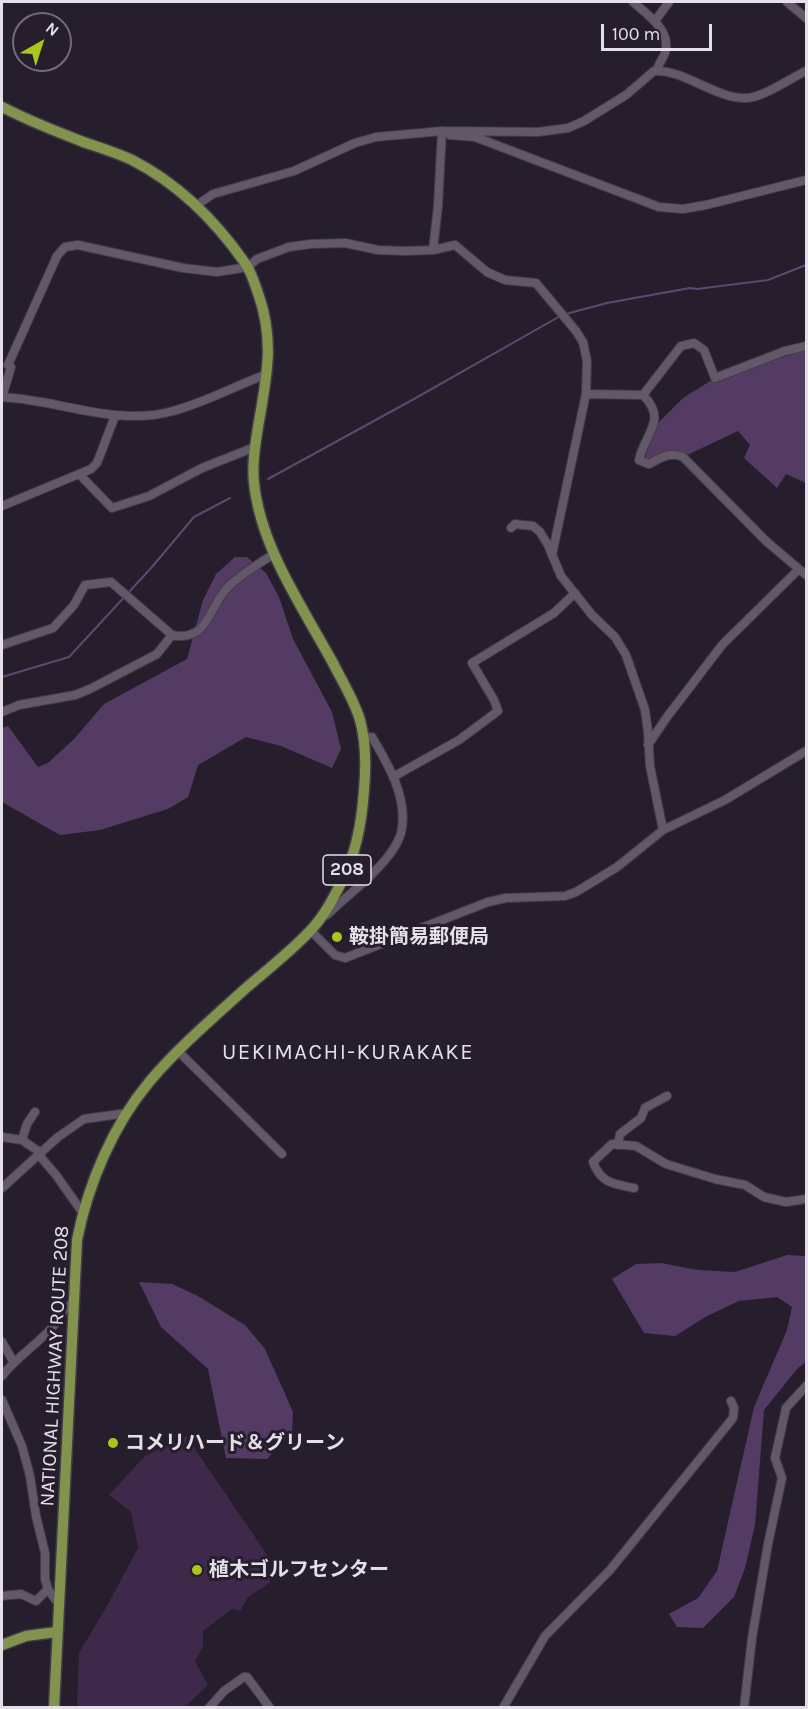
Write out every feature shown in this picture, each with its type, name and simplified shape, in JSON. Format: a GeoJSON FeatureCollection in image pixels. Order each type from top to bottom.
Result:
{"type":"FeatureCollection","features":[{"type":"Feature","properties":{"kind":"highway","name":"NATIONAL HIGHWAY ROUTE 208"},"geometry":{"type":"LineString","coordinates":[[2,109],[34,124],[129,159],[167,181],[197,205],[248,267],[263,307],[269,339],[267,374],[255,447],[253,478],[256,504],[274,554],[346,688],[360,719],[364,738],[363,813],[357,842],[346,874],[331,902],[311,931],[178,1050],[148,1083],[114,1137],[83,1210],[77,1240],[54,1707]]}},
{"type":"Feature","properties":{"kind":"highway"},"geometry":{"type":"LineString","coordinates":[[2,1645],[26,1636],[56,1632]]}},
{"type":"Feature","properties":{"kind":"street"},"geometry":{"type":"LineString","coordinates":[[197,205],[213,194],[294,171],[355,143],[376,137],[442,133],[538,132],[568,128],[584,121],[626,95],[647,75],[657,70],[665,53],[667,40],[655,21],[633,2]]}},
{"type":"Feature","properties":{"kind":"street"},"geometry":{"type":"LineString","coordinates":[[655,21],[669,2]]}},
{"type":"Feature","properties":{"kind":"street"},"geometry":{"type":"LineString","coordinates":[[787,2],[807,18]]}},
{"type":"Feature","properties":{"kind":"street"},"geometry":{"type":"LineString","coordinates":[[657,70],[725,95],[748,98],[768,91],[807,71]]}},
{"type":"Feature","properties":{"kind":"street"},"geometry":{"type":"LineString","coordinates":[[442,133],[475,136],[659,207],[683,209],[706,205],[807,180]]}},
{"type":"Feature","properties":{"kind":"street"},"geometry":{"type":"LineString","coordinates":[[433,250],[442,133]]}},
{"type":"Feature","properties":{"kind":"street"},"geometry":{"type":"LineString","coordinates":[[267,374],[172,412],[140,416],[116,416],[2,396],[11,367],[5,363],[57,256],[65,246],[78,245],[183,268],[217,273],[248,267],[257,259],[290,247],[310,244],[345,243],[378,250],[433,250],[455,245],[487,272],[505,280],[536,283],[583,342],[587,361],[586,394],[552,555]]}},
{"type":"Feature","properties":{"kind":"street"},"geometry":{"type":"LineString","coordinates":[[643,395],[681,346],[687,344],[694,343],[704,350],[715,378],[785,351],[807,346]]}},
{"type":"Feature","properties":{"kind":"street"},"geometry":{"type":"LineString","coordinates":[[586,394],[643,395],[653,405],[656,418],[639,460],[649,464],[665,456],[677,454],[683,457],[766,541],[807,575]]}},
{"type":"Feature","properties":{"kind":"street"},"geometry":{"type":"LineString","coordinates":[[2,506],[91,469],[97,463],[116,416]]}},
{"type":"Feature","properties":{"kind":"street"},"geometry":{"type":"LineString","coordinates":[[79,474],[112,508],[150,496],[202,468],[255,447]]}},
{"type":"Feature","properties":{"kind":"street"},"geometry":{"type":"LineString","coordinates":[[511,528],[515,524],[533,526],[540,532],[561,576],[592,615],[615,637],[626,656],[645,710],[647,746],[663,830]]}},
{"type":"Feature","properties":{"kind":"street"},"geometry":{"type":"LineString","coordinates":[[2,645],[53,628],[74,605],[85,585],[111,582],[172,635],[182,637],[190,635],[203,628],[226,589],[274,554]]}},
{"type":"Feature","properties":{"kind":"street"},"geometry":{"type":"LineString","coordinates":[[647,746],[722,645],[799,569]]}},
{"type":"Feature","properties":{"kind":"street"},"geometry":{"type":"LineString","coordinates":[[393,777],[459,740],[498,711],[472,663],[554,613],[575,593]]}},
{"type":"Feature","properties":{"kind":"street"},"geometry":{"type":"LineString","coordinates":[[2,712],[19,705],[75,695],[90,689],[157,654],[172,635]]}},
{"type":"Feature","properties":{"kind":"street"},"geometry":{"type":"LineString","coordinates":[[364,738],[372,737],[393,777],[402,820],[400,834],[391,853],[311,931],[334,956],[345,958],[488,902],[506,898],[565,896],[576,892],[616,867],[663,830],[725,800],[807,751]]}},
{"type":"Feature","properties":{"kind":"street"},"geometry":{"type":"LineString","coordinates":[[178,1050],[282,1154]]}},
{"type":"Feature","properties":{"kind":"street"},"geometry":{"type":"LineString","coordinates":[[618,1145],[620,1134],[641,1118],[645,1108],[667,1096]]}},
{"type":"Feature","properties":{"kind":"street"},"geometry":{"type":"LineString","coordinates":[[22,1140],[27,1124],[35,1112]]}},
{"type":"Feature","properties":{"kind":"street"},"geometry":{"type":"LineString","coordinates":[[2,1188],[58,1137],[84,1119],[127,1113]]}},
{"type":"Feature","properties":{"kind":"street"},"geometry":{"type":"LineString","coordinates":[[2,1137],[22,1140],[40,1154],[83,1210]]}},
{"type":"Feature","properties":{"kind":"street"},"geometry":{"type":"LineString","coordinates":[[634,1188],[612,1184],[598,1174],[593,1162],[612,1144],[636,1146],[666,1164],[715,1179],[745,1185],[765,1197],[786,1202],[807,1199]]}},
{"type":"Feature","properties":{"kind":"street"},"geometry":{"type":"LineString","coordinates":[[2,1376],[13,1361],[41,1339],[56,1323],[68,1305],[75,1302]]}},
{"type":"Feature","properties":{"kind":"street"},"geometry":{"type":"LineString","coordinates":[[2,1342],[13,1361]]}},
{"type":"Feature","properties":{"kind":"street"},"geometry":{"type":"LineString","coordinates":[[744,1707],[752,1638],[782,1478],[775,1458],[786,1408],[807,1386]]}},
{"type":"Feature","properties":{"kind":"street"},"geometry":{"type":"LineString","coordinates":[[2,1400],[22,1446],[45,1553],[45,1579],[48,1590],[59,1605]]}},
{"type":"Feature","properties":{"kind":"street"},"geometry":{"type":"LineString","coordinates":[[503,1707],[545,1636],[610,1570],[733,1418],[734,1408],[731,1401]]}},
{"type":"Feature","properties":{"kind":"street"},"geometry":{"type":"LineString","coordinates":[[2,1596],[21,1594],[36,1601],[48,1590]]}},
{"type":"Feature","properties":{"kind":"street"},"geometry":{"type":"LineString","coordinates":[[209,1707],[224,1691],[247,1677],[270,1707]]}},
{"type":"Feature","properties":{"kind":"shaded area"},"geometry":{"type":"Polygon","coordinates":[[[806,350],[806,483],[786,474],[777,488],[744,458],[750,445],[738,431],[683,457],[644,462],[653,428],[683,398],[715,378],[806,350]]]}},
{"type":"Feature","properties":{"kind":"shaded area"},"geometry":{"type":"Polygon","coordinates":[[[235,557],[247,557],[266,573],[279,597],[293,639],[332,712],[341,749],[332,768],[281,746],[246,737],[198,765],[188,797],[168,809],[100,830],[60,835],[2,802],[2,728],[8,726],[38,767],[48,763],[74,739],[104,704],[187,659],[203,600],[216,574],[235,557]]]}},
{"type":"Feature","properties":{"kind":"shaded area"},"geometry":{"type":"Polygon","coordinates":[[[787,1255],[806,1256],[806,1362],[797,1369],[764,1410],[755,1525],[745,1568],[734,1597],[703,1628],[677,1627],[669,1614],[698,1598],[717,1571],[754,1407],[787,1330],[792,1307],[777,1297],[739,1301],[707,1316],[675,1336],[644,1333],[612,1279],[636,1264],[661,1263],[698,1270],[735,1272],[787,1255]]]}},
{"type":"Feature","properties":{"kind":"shaded area"},"geometry":{"type":"Polygon","coordinates":[[[139,1282],[172,1284],[198,1296],[245,1325],[265,1349],[293,1412],[292,1431],[267,1459],[226,1458],[208,1369],[161,1327],[139,1282]]]}},
{"type":"Feature","properties":{"kind":"shaded area","name":"植木ゴルフセンター"},"geometry":{"type":"Polygon","coordinates":[[[186,1436],[268,1556],[270,1583],[248,1597],[240,1611],[232,1609],[203,1631],[203,1647],[195,1661],[208,1685],[185,1707],[77,1707],[79,1653],[138,1548],[131,1512],[109,1495],[145,1456],[186,1436]]]}},
{"type":"Feature","properties":{"kind":"waterway"},"geometry":{"type":"LineString","coordinates":[[268,479],[562,315],[607,303],[690,288],[768,280],[806,265]]}},
{"type":"Feature","properties":{"kind":"waterway"},"geometry":{"type":"LineString","coordinates":[[2,677],[69,657],[152,567],[194,517],[230,498]]}},
{"type":"Feature","properties":{"kind":"place","name":"鞍掛簡易郵便局"},"geometry":{"type":"Point","coordinates":[337,937]}},
{"type":"Feature","properties":{"kind":"place","name":"コメリハード＆グリーン"},"geometry":{"type":"Point","coordinates":[113,1443]}},
{"type":"Feature","properties":{"kind":"place","name":"植木ゴルフセンター"},"geometry":{"type":"Point","coordinates":[197,1570]}},
{"type":"Feature","properties":{"kind":"district","name":"UEKIMACHI-KURAKAKE"},"geometry":{"type":"Point","coordinates":[348,1053]}}]}
